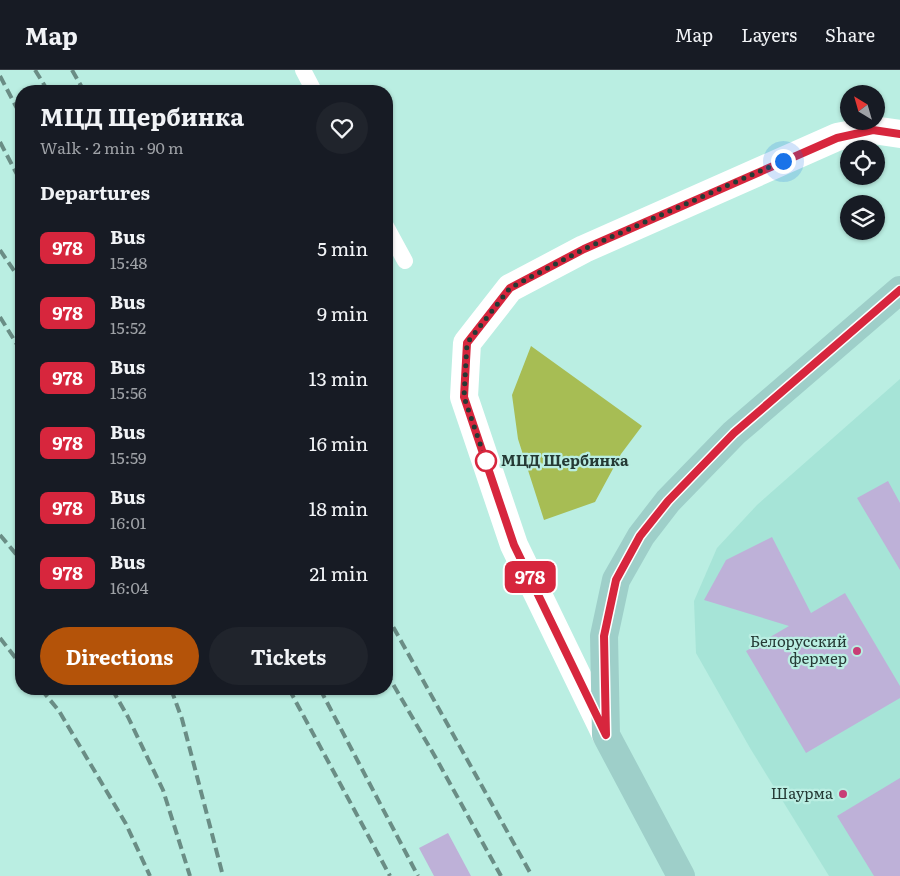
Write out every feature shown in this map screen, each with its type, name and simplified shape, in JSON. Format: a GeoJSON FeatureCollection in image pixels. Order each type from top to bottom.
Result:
{"type":"FeatureCollection","features":[{"type":"Feature","properties":{"kind":"main road"},"geometry":{"type":"LineString","coordinates":[[681,876],[606,735],[604,636],[616,580],[640,536],[668,501],[734,433],[900,290]]}},
{"type":"Feature","properties":{"kind":"street"},"geometry":{"type":"LineString","coordinates":[[606,735],[514,545],[464,397],[467,343],[510,288],[584,249],[837,138],[873,130],[900,134]]}},
{"type":"Feature","properties":{"kind":"lane"},"geometry":{"type":"LineString","coordinates":[[303,70],[311,85]]}},
{"type":"Feature","properties":{"kind":"lane"},"geometry":{"type":"LineString","coordinates":[[393,239],[405,261]]}},
{"type":"Feature","properties":{"kind":"shaded area"},"geometry":{"type":"Polygon","coordinates":[[[900,379],[900,876],[829,876],[750,748],[696,653],[694,601],[717,548],[757,505],[900,379]]]}},
{"type":"Feature","properties":{"kind":"green space"},"geometry":{"type":"Polygon","coordinates":[[[531,346],[642,426],[621,454],[595,502],[544,520],[518,439],[512,395],[531,346]]]}},
{"type":"Feature","properties":{"kind":"building"},"geometry":{"type":"Polygon","coordinates":[[[888,481],[900,503],[900,570],[857,498],[888,481]]]}},
{"type":"Feature","properties":{"kind":"building"},"geometry":{"type":"Polygon","coordinates":[[[772,537],[811,613],[845,593],[900,686],[900,698],[806,753],[746,651],[789,626],[704,600],[726,560],[772,537]]]}},
{"type":"Feature","properties":{"kind":"building"},"geometry":{"type":"Polygon","coordinates":[[[900,778],[900,876],[874,876],[837,816],[900,778]]]}},
{"type":"Feature","properties":{"kind":"building"},"geometry":{"type":"Polygon","coordinates":[[[448,833],[471,876],[434,876],[419,848],[448,833]]]}},
{"type":"Feature","properties":{"kind":"railway"},"geometry":{"type":"LineString","coordinates":[[35,70],[44,85]]}},
{"type":"Feature","properties":{"kind":"railway"},"geometry":{"type":"LineString","coordinates":[[72,70],[81,85]]}},
{"type":"Feature","properties":{"kind":"railway"},"geometry":{"type":"LineString","coordinates":[[0,76],[15,105]]}},
{"type":"Feature","properties":{"kind":"railway"},"geometry":{"type":"LineString","coordinates":[[0,142],[15,171]]}},
{"type":"Feature","properties":{"kind":"railway"},"geometry":{"type":"LineString","coordinates":[[0,250],[15,272]]}},
{"type":"Feature","properties":{"kind":"railway"},"geometry":{"type":"LineString","coordinates":[[0,317],[15,341]]}},
{"type":"Feature","properties":{"kind":"railway"},"geometry":{"type":"LineString","coordinates":[[0,535],[15,553]]}},
{"type":"Feature","properties":{"kind":"railway"},"geometry":{"type":"LineString","coordinates":[[393,627],[532,876]]}},
{"type":"Feature","properties":{"kind":"railway"},"geometry":{"type":"LineString","coordinates":[[0,638],[15,657]]}},
{"type":"Feature","properties":{"kind":"railway"},"geometry":{"type":"LineString","coordinates":[[393,684],[501,876]]}},
{"type":"Feature","properties":{"kind":"railway"},"geometry":{"type":"LineString","coordinates":[[46,695],[59,711],[126,824],[150,876]]}},
{"type":"Feature","properties":{"kind":"railway"},"geometry":{"type":"LineString","coordinates":[[115,695],[163,790],[190,876]]}},
{"type":"Feature","properties":{"kind":"railway"},"geometry":{"type":"LineString","coordinates":[[173,695],[182,719],[223,876]]}},
{"type":"Feature","properties":{"kind":"railway"},"geometry":{"type":"LineString","coordinates":[[292,695],[390,876]]}},
{"type":"Feature","properties":{"kind":"railway"},"geometry":{"type":"LineString","coordinates":[[323,695],[418,876]]}},
{"type":"Feature","properties":{"kind":"bus line","name":"978"},"geometry":{"type":"LineString","coordinates":[[900,134],[873,130],[837,138],[584,249],[510,288],[467,343],[464,397],[514,545],[606,735],[604,636],[616,580],[640,536],[668,501],[734,433],[900,290]]}},
{"type":"Feature","properties":{"kind":"place","name":"МЦД Щербинка"},"geometry":{"type":"Point","coordinates":[486,461]}},
{"type":"Feature","properties":{"kind":"place","name":"Белорусский фермер"},"geometry":{"type":"Point","coordinates":[857,651]}},
{"type":"Feature","properties":{"kind":"place","name":"Шаурма"},"geometry":{"type":"Point","coordinates":[843,794]}},
{"type":"Feature","properties":{"kind":"route"},"geometry":{"type":"LineString","coordinates":[[486,461],[464,397],[467,343],[510,288],[584,249],[783,161]]}}]}
